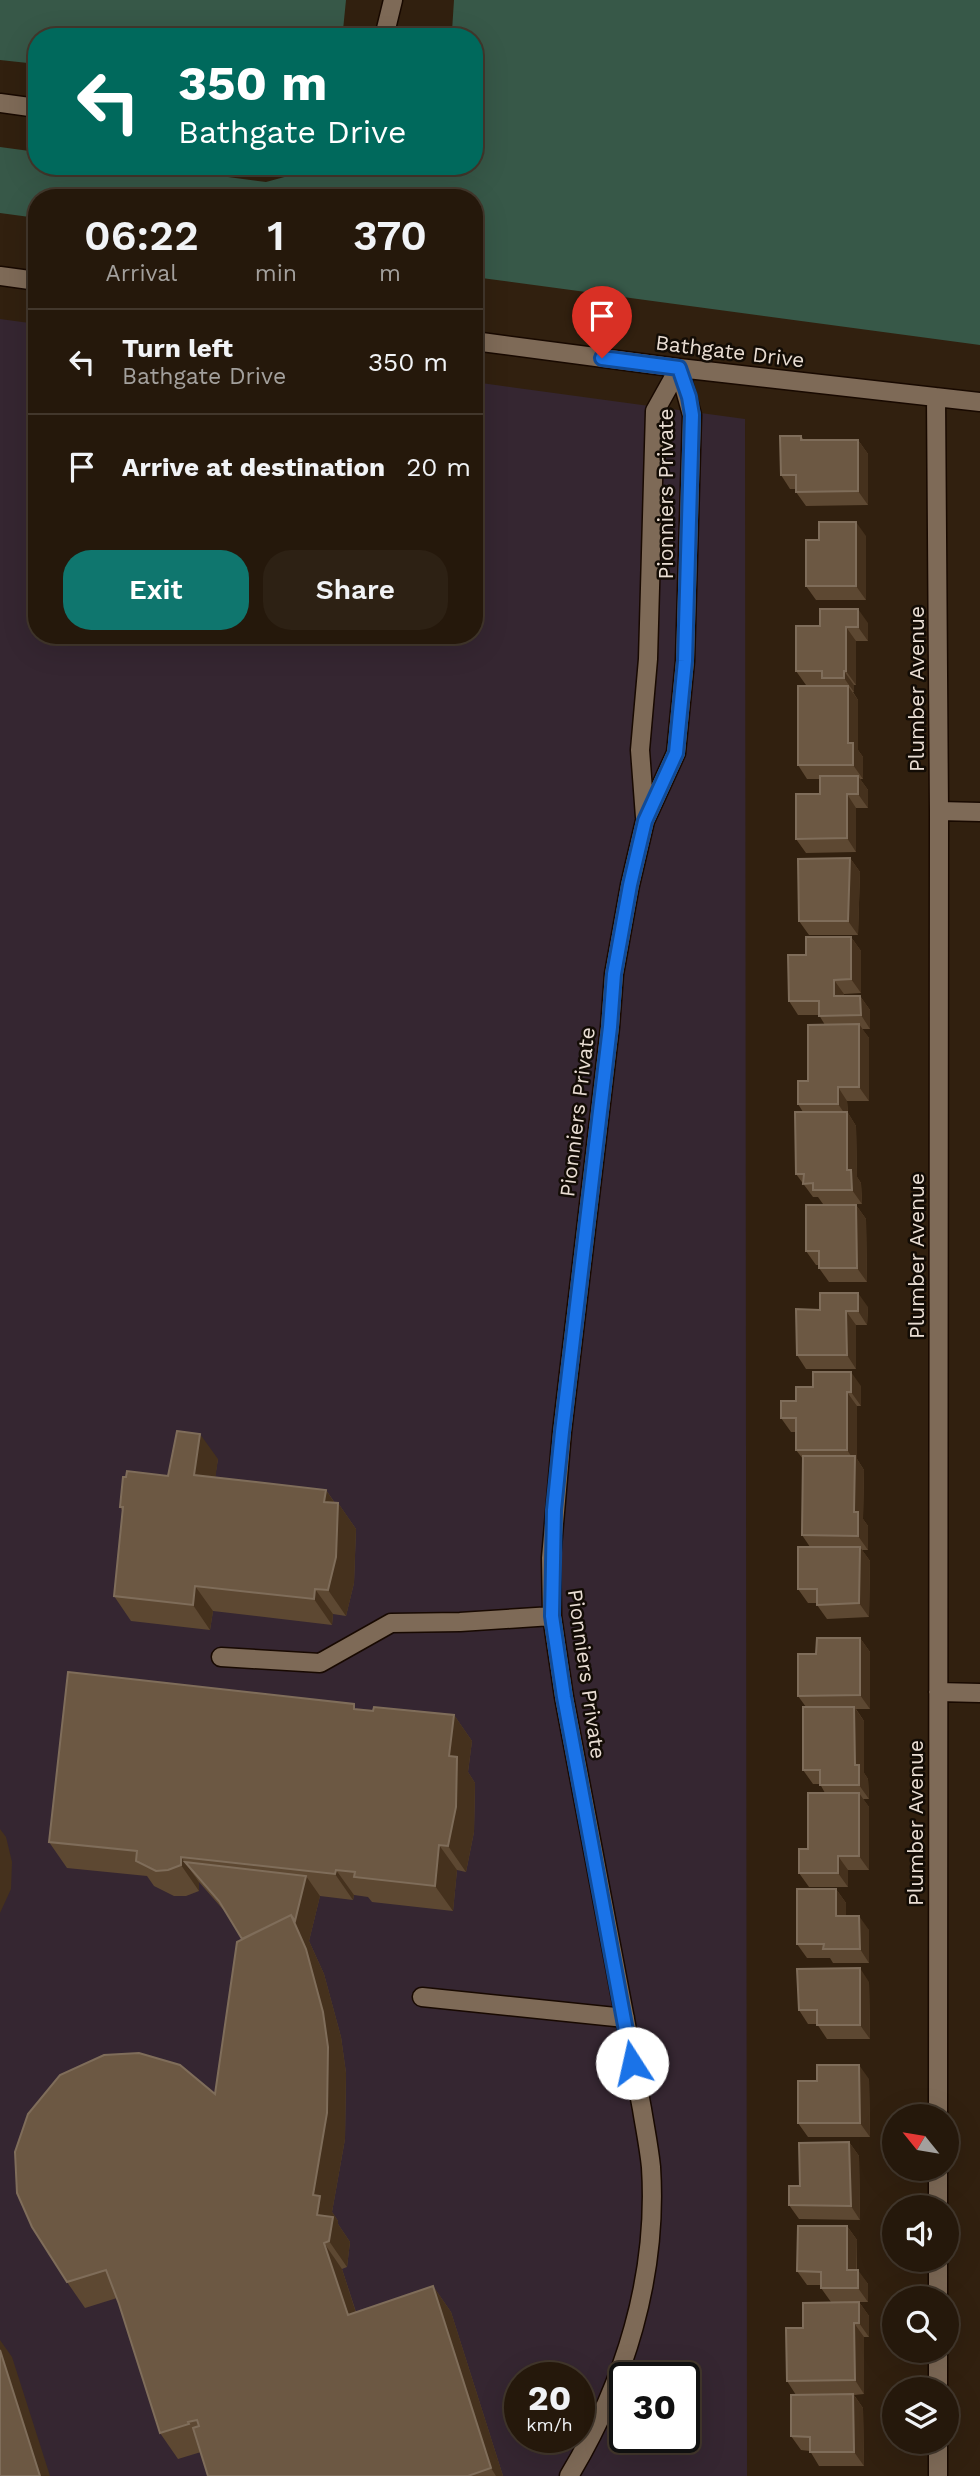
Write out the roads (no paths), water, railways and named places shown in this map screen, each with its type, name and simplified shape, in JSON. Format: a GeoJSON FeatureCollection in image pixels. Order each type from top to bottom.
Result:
{"type":"FeatureCollection","features":[{"type":"Feature","properties":{"kind":"street"},"geometry":{"type":"LineString","coordinates":[[386,28],[393,0]]}},
{"type":"Feature","properties":{"kind":"street"},"geometry":{"type":"LineString","coordinates":[[0,103],[28,107]]}},
{"type":"Feature","properties":{"kind":"street"},"geometry":{"type":"LineString","coordinates":[[0,276],[28,280]]}},
{"type":"Feature","properties":{"kind":"street","name":"Bathgate Drive"},"geometry":{"type":"LineString","coordinates":[[483,342],[679,368],[980,402]]}},
{"type":"Feature","properties":{"kind":"street","name":"Pionniers Private"},"geometry":{"type":"LineString","coordinates":[[645,821],[640,750],[648,659],[655,411],[679,368]]}},
{"type":"Feature","properties":{"kind":"street","name":"Pionniers Private"},"geometry":{"type":"LineString","coordinates":[[569,2476],[599,2420],[624,2362],[638,2312],[647,2261],[652,2207],[650,2163],[564,1697],[552,1616],[554,1510],[614,974],[645,821],[676,753],[685,661],[692,415],[679,368]]}},
{"type":"Feature","properties":{"kind":"street","name":"Plumber Avenue"},"geometry":{"type":"LineString","coordinates":[[936,397],[939,811],[938,2104]]}},
{"type":"Feature","properties":{"kind":"street"},"geometry":{"type":"LineString","coordinates":[[939,811],[980,811]]}},
{"type":"Feature","properties":{"kind":"street"},"geometry":{"type":"LineString","coordinates":[[221,1657],[320,1663],[391,1623],[552,1616]]}},
{"type":"Feature","properties":{"kind":"street"},"geometry":{"type":"LineString","coordinates":[[938,1692],[980,1693]]}},
{"type":"Feature","properties":{"kind":"street"},"geometry":{"type":"LineString","coordinates":[[422,1997],[625,2018]]}},
{"type":"Feature","properties":{"kind":"street"},"geometry":{"type":"LineString","coordinates":[[938,2454],[938,2476]]}}]}
